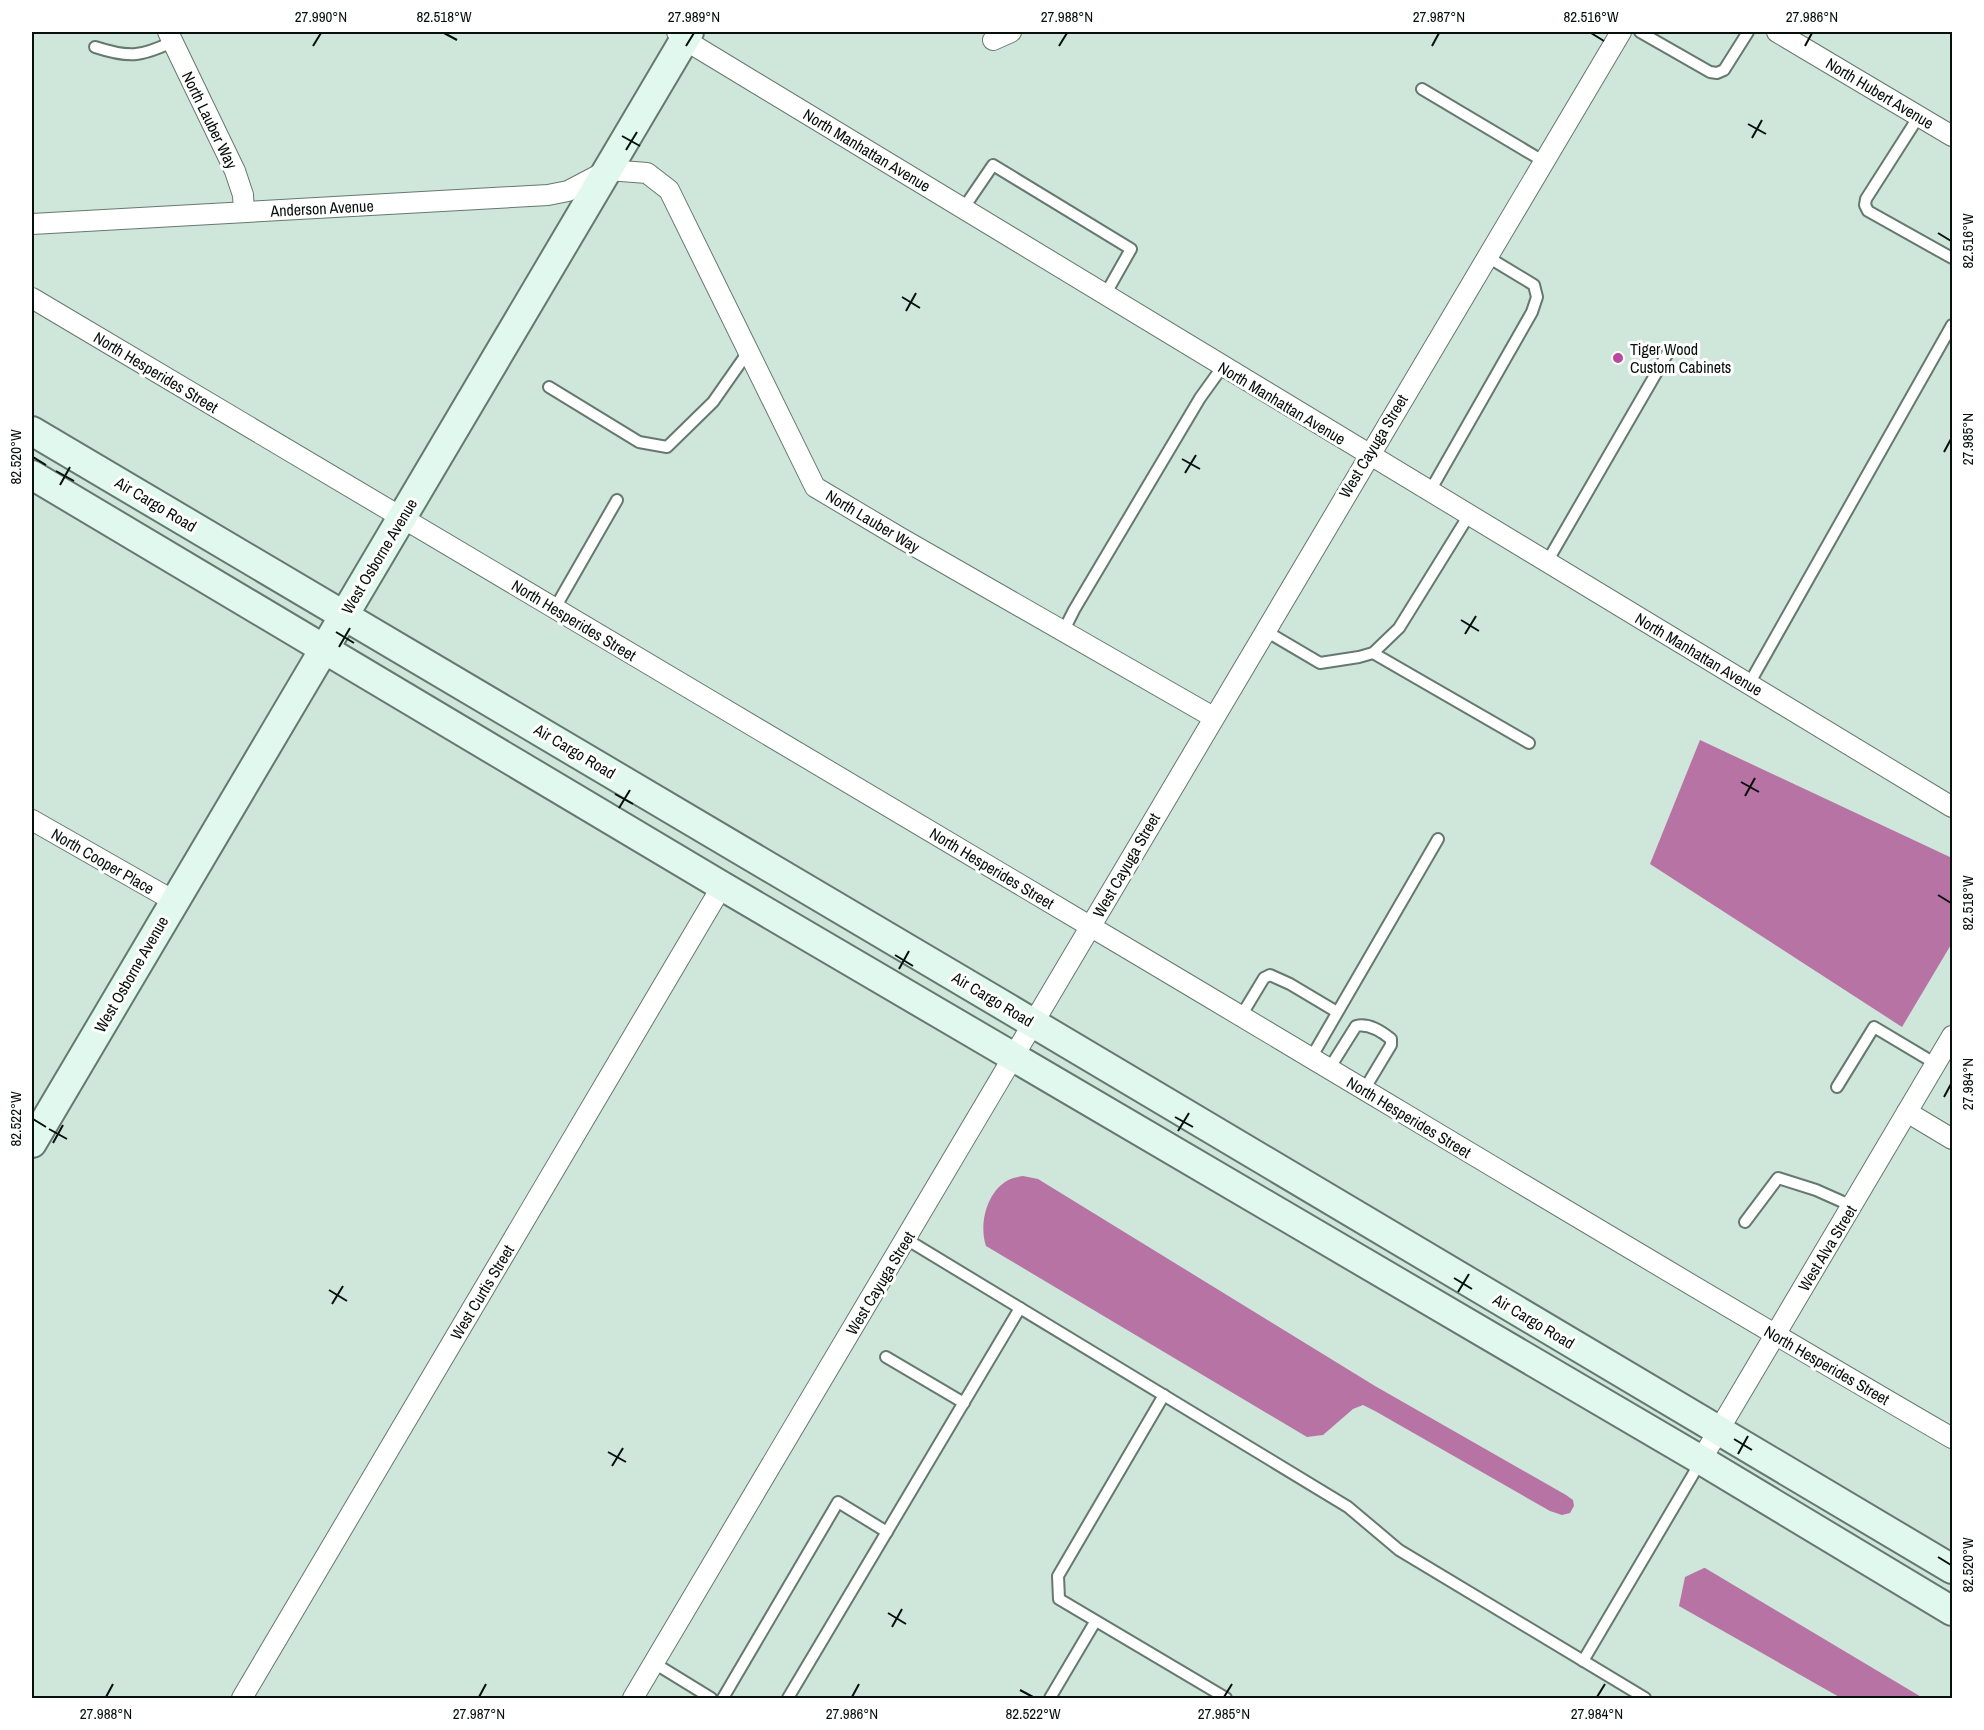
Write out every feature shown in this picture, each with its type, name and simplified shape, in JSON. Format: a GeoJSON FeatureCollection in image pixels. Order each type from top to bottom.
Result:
{"type":"FeatureCollection","features":[{"type":"Feature","properties":{"kind":"street"},"geometry":{"type":"LineString","coordinates":[[993,40],[1011,32]]}},
{"type":"Feature","properties":{"kind":"street","name":"West Cayuga Street"},"geometry":{"type":"LineString","coordinates":[[633,1698],[1034,1023],[1368,454],[1621,32]]}},
{"type":"Feature","properties":{"kind":"street","name":"North Hubert Avenue"},"geometry":{"type":"LineString","coordinates":[[1778,32],[1953,136]]}},
{"type":"Feature","properties":{"kind":"street","name":"West Osborne Avenue"},"geometry":{"type":"LineString","coordinates":[[32,1143],[608,170],[684,34]]}},
{"type":"Feature","properties":{"kind":"street","name":"North Manhattan Avenue"},"geometry":{"type":"LineString","coordinates":[[684,34],[963,209],[1953,807]]}},
{"type":"Feature","properties":{"kind":"street","name":"North Lauber Way"},"geometry":{"type":"LineString","coordinates":[[170,37],[235,171],[243,195],[244,212]]}},
{"type":"Feature","properties":{"kind":"street","name":"Anderson Avenue"},"geometry":{"type":"LineString","coordinates":[[32,224],[548,195],[568,191],[608,170]]}},
{"type":"Feature","properties":{"kind":"street","name":"North Lauber Way"},"geometry":{"type":"LineString","coordinates":[[608,170],[647,173],[669,190],[815,488],[1213,717]]}},
{"type":"Feature","properties":{"kind":"street","name":"North Hesperides Street"},"geometry":{"type":"LineString","coordinates":[[32,297],[401,519],[555,608],[1775,1335],[1953,1438]]}},
{"type":"Feature","properties":{"kind":"street","name":"Air Cargo Road"},"geometry":{"type":"LineString","coordinates":[[32,431],[1953,1569]]}},
{"type":"Feature","properties":{"kind":"street"},"geometry":{"type":"LineString","coordinates":[[32,475],[722,886],[1701,1460],[1953,1611]]}},
{"type":"Feature","properties":{"kind":"street","name":"North Cooper Place"},"geometry":{"type":"LineString","coordinates":[[32,820],[174,902]]}},
{"type":"Feature","properties":{"kind":"street","name":"West Curtis Street"},"geometry":{"type":"LineString","coordinates":[[242,1698],[722,886]]}},
{"type":"Feature","properties":{"kind":"street","name":"West Alva Street"},"geometry":{"type":"LineString","coordinates":[[1701,1460],[1953,1036]]}},
{"type":"Feature","properties":{"kind":"street"},"geometry":{"type":"LineString","coordinates":[[1907,1112],[1953,1139]]}},
{"type":"Feature","properties":{"kind":"lane"},"geometry":{"type":"LineString","coordinates":[[1640,32],[1710,72],[1717,73],[1724,70],[1748,32]]}},
{"type":"Feature","properties":{"kind":"lane"},"geometry":{"type":"LineString","coordinates":[[95,47],[115,53],[142,54],[170,37]]}},
{"type":"Feature","properties":{"kind":"lane"},"geometry":{"type":"LineString","coordinates":[[1422,89],[1543,161]]}},
{"type":"Feature","properties":{"kind":"lane"},"geometry":{"type":"LineString","coordinates":[[1919,116],[1873,188],[1865,205],[1868,211],[1953,258]]}},
{"type":"Feature","properties":{"kind":"lane"},"geometry":{"type":"LineString","coordinates":[[963,209],[993,165],[1131,249],[1105,295]]}},
{"type":"Feature","properties":{"kind":"lane"},"geometry":{"type":"LineString","coordinates":[[1430,491],[1532,312],[1537,297],[1534,285],[1486,256]]}},
{"type":"Feature","properties":{"kind":"lane"},"geometry":{"type":"LineString","coordinates":[[1749,684],[1953,325]]}},
{"type":"Feature","properties":{"kind":"lane"},"geometry":{"type":"LineString","coordinates":[[549,387],[639,442],[667,447],[713,402],[748,351]]}},
{"type":"Feature","properties":{"kind":"lane"},"geometry":{"type":"LineString","coordinates":[[1546,562],[1669,351]]}},
{"type":"Feature","properties":{"kind":"lane"},"geometry":{"type":"LineString","coordinates":[[1063,632],[1200,398],[1223,366]]}},
{"type":"Feature","properties":{"kind":"lane"},"geometry":{"type":"LineString","coordinates":[[555,608],[617,500]]}},
{"type":"Feature","properties":{"kind":"lane"},"geometry":{"type":"LineString","coordinates":[[1264,630],[1320,663],[1373,653],[1399,628],[1469,515]]}},
{"type":"Feature","properties":{"kind":"lane"},"geometry":{"type":"LineString","coordinates":[[1373,653],[1529,742]]}},
{"type":"Feature","properties":{"kind":"lane"},"geometry":{"type":"LineString","coordinates":[[1311,1058],[1438,839]]}},
{"type":"Feature","properties":{"kind":"lane"},"geometry":{"type":"LineString","coordinates":[[1241,1016],[1264,978],[1270,975],[1337,1012]]}},
{"type":"Feature","properties":{"kind":"lane"},"geometry":{"type":"LineString","coordinates":[[1329,1069],[1356,1026],[1364,1024],[1378,1031],[1391,1040],[1391,1045],[1364,1090]]}},
{"type":"Feature","properties":{"kind":"lane"},"geometry":{"type":"LineString","coordinates":[[1837,1088],[1874,1027],[1936,1064]]}},
{"type":"Feature","properties":{"kind":"lane"},"geometry":{"type":"LineString","coordinates":[[1745,1222],[1778,1178],[1816,1190],[1852,1206]]}},
{"type":"Feature","properties":{"kind":"lane"},"geometry":{"type":"LineString","coordinates":[[906,1239],[1348,1507],[1399,1550],[1645,1698]]}},
{"type":"Feature","properties":{"kind":"lane"},"geometry":{"type":"LineString","coordinates":[[788,1698],[1020,1308]]}},
{"type":"Feature","properties":{"kind":"lane"},"geometry":{"type":"LineString","coordinates":[[886,1357],[964,1403]]}},
{"type":"Feature","properties":{"kind":"lane"},"geometry":{"type":"LineString","coordinates":[[1164,1395],[1058,1576],[1059,1599],[1226,1698]]}},
{"type":"Feature","properties":{"kind":"lane"},"geometry":{"type":"LineString","coordinates":[[1583,1661],[1701,1460]]}},
{"type":"Feature","properties":{"kind":"lane"},"geometry":{"type":"LineString","coordinates":[[723,1698],[838,1502],[887,1532]]}},
{"type":"Feature","properties":{"kind":"lane"},"geometry":{"type":"LineString","coordinates":[[1050,1698],[1095,1622]]}},
{"type":"Feature","properties":{"kind":"lane"},"geometry":{"type":"LineString","coordinates":[[654,1663],[711,1698]]}},
{"type":"Feature","properties":{"kind":"shaded area"},"geometry":{"type":"Polygon","coordinates":[[[1700,740],[1952,858],[1952,943],[1902,1027],[1650,864],[1700,740]]]}},
{"type":"Feature","properties":{"kind":"shaded area"},"geometry":{"type":"Polygon","coordinates":[[[1023,1176],[1038,1179],[1375,1386],[1566,1495],[1573,1500],[1574,1506],[1570,1513],[1562,1515],[1550,1511],[1363,1405],[1353,1409],[1323,1435],[1307,1437],[986,1246],[983,1229],[989,1202],[1005,1182],[1023,1176]]]}},
{"type":"Feature","properties":{"kind":"shaded area"},"geometry":{"type":"Polygon","coordinates":[[[1705,1568],[1923,1698],[1841,1698],[1679,1606],[1685,1577],[1705,1568]]]}},
{"type":"Feature","properties":{"kind":"place","name":"Tiger Wood Custom Cabinets"},"geometry":{"type":"Point","coordinates":[1618,358]}}]}
